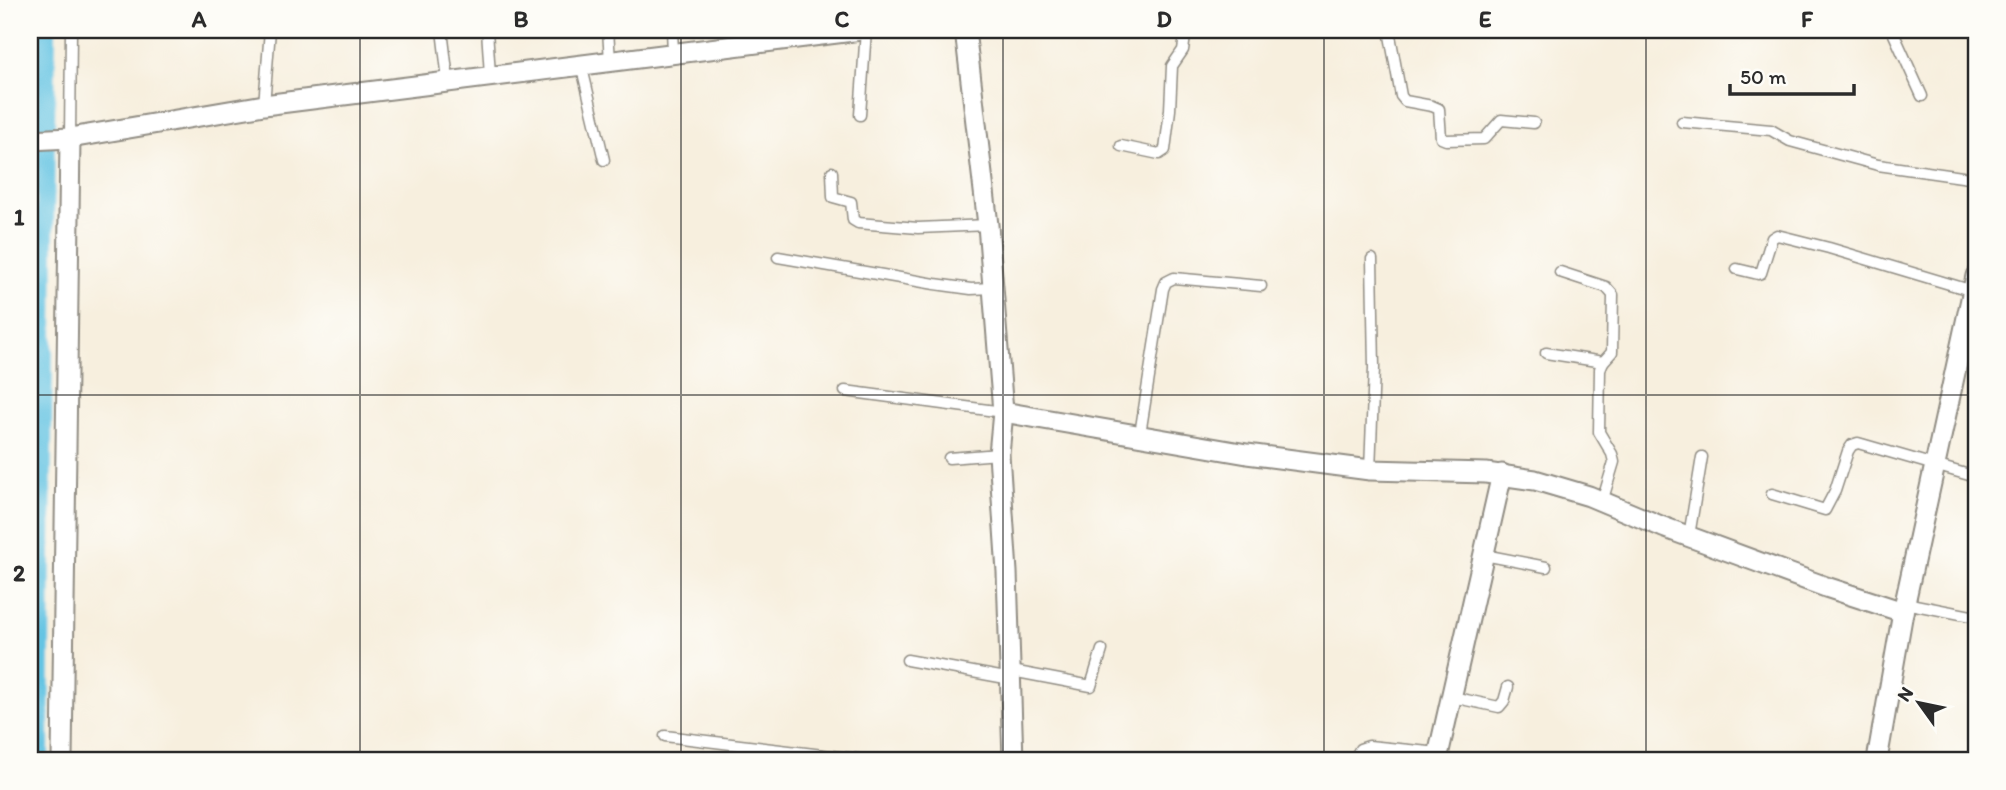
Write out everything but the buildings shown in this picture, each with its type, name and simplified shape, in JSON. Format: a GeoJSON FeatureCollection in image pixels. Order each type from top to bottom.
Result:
{"type":"FeatureCollection","features":[{"type":"Feature","properties":{"kind":"street"},"geometry":{"type":"LineString","coordinates":[[30,140],[65,139],[264,105],[610,61],[767,35],[863,30]]}},
{"type":"Feature","properties":{"kind":"street"},"geometry":{"type":"LineString","coordinates":[[965,30],[988,225],[1003,412],[999,454],[1012,675],[1013,760]]}},
{"type":"Feature","properties":{"kind":"street"},"geometry":{"type":"LineString","coordinates":[[62,760],[65,139]]}},
{"type":"Feature","properties":{"kind":"street"},"geometry":{"type":"LineString","coordinates":[[1883,759],[1904,608],[1974,283]]}},
{"type":"Feature","properties":{"kind":"street"},"geometry":{"type":"LineString","coordinates":[[1003,412],[1247,454],[1370,470],[1502,474],[1535,480],[1602,502],[1826,587],[1904,608]]}},
{"type":"Feature","properties":{"kind":"street"},"geometry":{"type":"LineString","coordinates":[[1438,756],[1502,474]]}},
{"type":"Feature","properties":{"kind":"lane"},"geometry":{"type":"LineString","coordinates":[[65,139],[71,30]]}},
{"type":"Feature","properties":{"kind":"lane"},"geometry":{"type":"LineString","coordinates":[[264,105],[270,30]]}},
{"type":"Feature","properties":{"kind":"lane"},"geometry":{"type":"LineString","coordinates":[[442,30],[448,80]]}},
{"type":"Feature","properties":{"kind":"lane"},"geometry":{"type":"LineString","coordinates":[[487,30],[489,75]]}},
{"type":"Feature","properties":{"kind":"lane"},"geometry":{"type":"LineString","coordinates":[[608,30],[610,61]]}},
{"type":"Feature","properties":{"kind":"lane"},"geometry":{"type":"LineString","coordinates":[[673,30],[673,52]]}},
{"type":"Feature","properties":{"kind":"lane"},"geometry":{"type":"LineString","coordinates":[[860,115],[863,30]]}},
{"type":"Feature","properties":{"kind":"lane"},"geometry":{"type":"LineString","coordinates":[[1121,146],[1158,154],[1165,150],[1172,66],[1183,50],[1186,30]]}},
{"type":"Feature","properties":{"kind":"lane"},"geometry":{"type":"LineString","coordinates":[[1389,30],[1401,96],[1405,101],[1439,109],[1441,138],[1483,139],[1501,120],[1534,123]]}},
{"type":"Feature","properties":{"kind":"lane"},"geometry":{"type":"LineString","coordinates":[[1892,30],[1922,96]]}},
{"type":"Feature","properties":{"kind":"lane"},"geometry":{"type":"LineString","coordinates":[[581,64],[604,160]]}},
{"type":"Feature","properties":{"kind":"lane"},"geometry":{"type":"LineString","coordinates":[[1682,122],[1771,130],[1790,141],[1878,165],[1976,179]]}},
{"type":"Feature","properties":{"kind":"lane"},"geometry":{"type":"LineString","coordinates":[[832,172],[833,197],[851,202],[853,220],[858,223],[918,228],[988,225]]}},
{"type":"Feature","properties":{"kind":"lane"},"geometry":{"type":"LineString","coordinates":[[1737,269],[1761,273],[1772,238],[1777,235],[1974,283]]}},
{"type":"Feature","properties":{"kind":"lane"},"geometry":{"type":"LineString","coordinates":[[778,257],[935,284],[971,289],[993,288]]}},
{"type":"Feature","properties":{"kind":"lane"},"geometry":{"type":"LineString","coordinates":[[1370,470],[1374,368],[1372,259]]}},
{"type":"Feature","properties":{"kind":"lane"},"geometry":{"type":"LineString","coordinates":[[1560,272],[1606,286],[1612,291],[1612,352],[1600,369],[1599,432],[1614,462],[1602,502]]}},
{"type":"Feature","properties":{"kind":"lane"},"geometry":{"type":"LineString","coordinates":[[1140,434],[1166,282],[1174,278],[1261,286]]}},
{"type":"Feature","properties":{"kind":"lane"},"geometry":{"type":"LineString","coordinates":[[1546,353],[1603,362]]}},
{"type":"Feature","properties":{"kind":"lane"},"geometry":{"type":"LineString","coordinates":[[845,391],[1003,412]]}},
{"type":"Feature","properties":{"kind":"lane"},"geometry":{"type":"LineString","coordinates":[[1772,494],[1825,510],[1835,491],[1847,451],[1858,443],[1976,477]]}},
{"type":"Feature","properties":{"kind":"lane"},"geometry":{"type":"LineString","coordinates":[[949,457],[999,454]]}},
{"type":"Feature","properties":{"kind":"lane"},"geometry":{"type":"LineString","coordinates":[[1689,536],[1702,457]]}},
{"type":"Feature","properties":{"kind":"lane"},"geometry":{"type":"LineString","coordinates":[[1484,555],[1546,567]]}},
{"type":"Feature","properties":{"kind":"lane"},"geometry":{"type":"LineString","coordinates":[[1904,608],[1976,617]]}},
{"type":"Feature","properties":{"kind":"lane"},"geometry":{"type":"LineString","coordinates":[[907,660],[1091,686],[1102,650]]}},
{"type":"Feature","properties":{"kind":"lane"},"geometry":{"type":"LineString","coordinates":[[1452,697],[1499,707],[1508,687]]}},
{"type":"Feature","properties":{"kind":"lane"},"geometry":{"type":"LineString","coordinates":[[665,736],[865,760]]}},
{"type":"Feature","properties":{"kind":"lane"},"geometry":{"type":"LineString","coordinates":[[1354,760],[1360,749],[1368,746],[1438,756]]}},
{"type":"Feature","properties":{"kind":"waterway"},"geometry":{"type":"LineString","coordinates":[[40,760],[47,30]]}}]}
